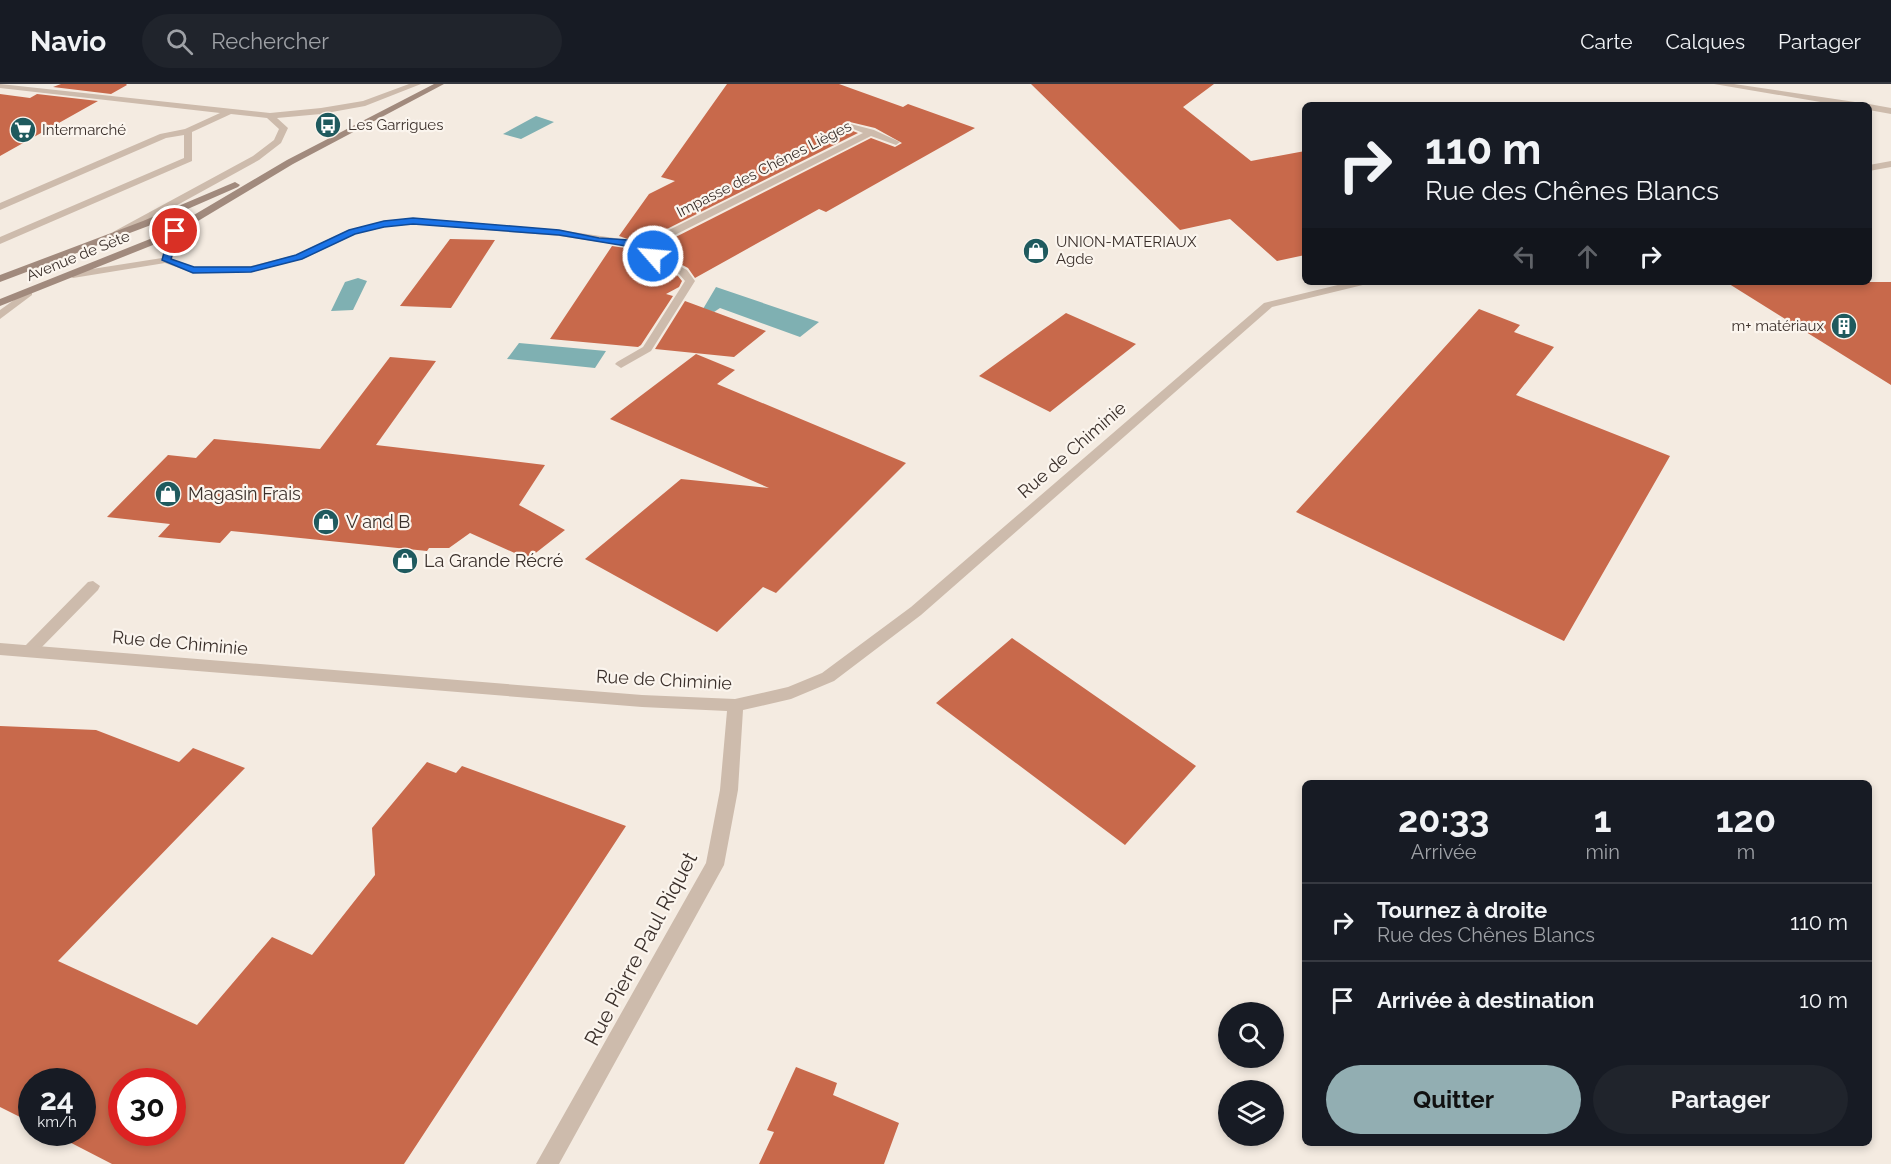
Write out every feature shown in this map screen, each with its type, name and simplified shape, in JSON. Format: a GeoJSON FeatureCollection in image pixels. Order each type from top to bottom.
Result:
{"type":"FeatureCollection","features":[{"type":"Feature","properties":{"kind":"main road","name":"Avenue de Sète"},"geometry":{"type":"LineString","coordinates":[[0,303],[73,275],[175,231],[290,162],[440,84]]}},
{"type":"Feature","properties":{"kind":"main road","name":"Avenue de Sète"},"geometry":{"type":"LineString","coordinates":[[0,279],[112,236],[290,162]]}},
{"type":"Feature","properties":{"kind":"street"},"geometry":{"type":"LineString","coordinates":[[0,86],[270,116],[346,107],[382,98],[417,84]]}},
{"type":"Feature","properties":{"kind":"street"},"geometry":{"type":"LineString","coordinates":[[1718,84],[1835,102]]}},
{"type":"Feature","properties":{"kind":"street"},"geometry":{"type":"LineString","coordinates":[[1872,108],[1891,111]]}},
{"type":"Feature","properties":{"kind":"street"},"geometry":{"type":"LineString","coordinates":[[0,207],[163,136],[188,132],[230,111]]}},
{"type":"Feature","properties":{"kind":"street"},"geometry":{"type":"LineString","coordinates":[[112,236],[256,158],[278,141],[284,128],[270,116]]}},
{"type":"Feature","properties":{"kind":"street","name":"Impasse des Chênes Lièges"},"geometry":{"type":"LineString","coordinates":[[854,126],[896,142]]}},
{"type":"Feature","properties":{"kind":"street"},"geometry":{"type":"LineString","coordinates":[[0,241],[189,159],[188,132]]}},
{"type":"Feature","properties":{"kind":"street","name":"Impasse des Chênes Lièges"},"geometry":{"type":"LineString","coordinates":[[639,249],[871,132]]}},
{"type":"Feature","properties":{"kind":"street"},"geometry":{"type":"LineString","coordinates":[[1872,167],[1891,164]]}},
{"type":"Feature","properties":{"kind":"street"},"geometry":{"type":"LineString","coordinates":[[73,275],[166,260],[193,270],[251,270],[299,257],[352,232],[384,224],[413,221],[559,232],[628,243],[683,272],[690,281],[647,349],[621,364]]}},
{"type":"Feature","properties":{"kind":"street"},"geometry":{"type":"LineString","coordinates":[[166,260],[175,231]]}},
{"type":"Feature","properties":{"kind":"street","name":"Rue de Chiminie"},"geometry":{"type":"LineString","coordinates":[[0,649],[642,701],[735,705],[791,693],[828,677],[916,611],[1268,305],[1351,285]]}},
{"type":"Feature","properties":{"kind":"street"},"geometry":{"type":"LineString","coordinates":[[0,316],[28,293]]}},
{"type":"Feature","properties":{"kind":"street"},"geometry":{"type":"LineString","coordinates":[[30,650],[93,586]]}},
{"type":"Feature","properties":{"kind":"street","name":"Rue Pierre Paul Riquet"},"geometry":{"type":"LineString","coordinates":[[547,1164],[715,865],[729,790],[735,705]]}},
{"type":"Feature","properties":{"kind":"water"},"geometry":{"type":"Polygon","coordinates":[[[536,116],[554,122],[521,139],[503,134],[536,116]]]}},
{"type":"Feature","properties":{"kind":"water"},"geometry":{"type":"Polygon","coordinates":[[[358,278],[367,281],[353,310],[331,311],[345,282],[358,278]]]}},
{"type":"Feature","properties":{"kind":"water"},"geometry":{"type":"Polygon","coordinates":[[[716,287],[819,322],[800,337],[720,308],[714,312],[703,309],[716,287]]]}},
{"type":"Feature","properties":{"kind":"water"},"geometry":{"type":"Polygon","coordinates":[[[519,343],[606,351],[595,368],[507,359],[519,343]]]}},
{"type":"Feature","properties":{"kind":"building"},"geometry":{"type":"Polygon","coordinates":[[[61,84],[127,85],[111,94],[53,87],[61,84]]]}},
{"type":"Feature","properties":{"kind":"building"},"geometry":{"type":"Polygon","coordinates":[[[727,84],[839,84],[903,107],[908,104],[975,128],[826,212],[819,209],[695,278],[688,268],[652,249],[871,138],[895,147],[902,143],[875,128],[850,122],[850,130],[858,133],[639,243],[619,236],[649,194],[675,181],[661,177],[727,84]]]}},
{"type":"Feature","properties":{"kind":"building"},"geometry":{"type":"Polygon","coordinates":[[[1031,84],[1214,84],[1183,107],[1251,161],[1302,152],[1302,256],[1277,261],[1230,219],[1180,230],[1031,84]]]}},
{"type":"Feature","properties":{"kind":"building","name":"Intermarché"},"geometry":{"type":"Polygon","coordinates":[[[0,94],[30,98],[37,94],[98,101],[0,156],[0,94]]]}},
{"type":"Feature","properties":{"kind":"building"},"geometry":{"type":"Polygon","coordinates":[[[450,239],[495,240],[451,308],[400,306],[450,239]]]}},
{"type":"Feature","properties":{"kind":"building"},"geometry":{"type":"Polygon","coordinates":[[[612,246],[625,248],[678,276],[682,281],[679,287],[666,294],[673,296],[641,345],[638,347],[550,339],[612,246]]]}},
{"type":"Feature","properties":{"kind":"building","name":"m+ matériaux"},"geometry":{"type":"Polygon","coordinates":[[[1872,282],[1891,282],[1891,385],[1731,285],[1872,285],[1872,282]]]}},
{"type":"Feature","properties":{"kind":"building"},"geometry":{"type":"Polygon","coordinates":[[[685,301],[766,331],[734,357],[655,349],[685,301]]]}},
{"type":"Feature","properties":{"kind":"building"},"geometry":{"type":"Polygon","coordinates":[[[1479,309],[1520,325],[1514,332],[1554,347],[1516,395],[1670,456],[1564,641],[1296,512],[1479,309]]]}},
{"type":"Feature","properties":{"kind":"building"},"geometry":{"type":"Polygon","coordinates":[[[1066,313],[1136,344],[1050,412],[979,376],[1066,313]]]}},
{"type":"Feature","properties":{"kind":"building"},"geometry":{"type":"Polygon","coordinates":[[[696,354],[735,370],[717,384],[906,463],[776,593],[763,587],[717,632],[585,559],[681,479],[769,488],[610,419],[696,354]]]}},
{"type":"Feature","properties":{"kind":"building"},"geometry":{"type":"Polygon","coordinates":[[[390,357],[436,361],[376,445],[545,465],[519,505],[565,530],[528,559],[470,533],[449,548],[429,548],[427,551],[231,531],[220,543],[158,537],[170,524],[107,517],[168,455],[196,458],[214,439],[320,449],[390,357]]]}},
{"type":"Feature","properties":{"kind":"building"},"geometry":{"type":"Polygon","coordinates":[[[1012,638],[1196,766],[1125,845],[936,703],[1012,638]]]}},
{"type":"Feature","properties":{"kind":"building"},"geometry":{"type":"Polygon","coordinates":[[[0,726],[96,730],[179,762],[193,748],[245,768],[58,961],[197,1025],[272,937],[312,955],[375,875],[372,828],[427,762],[456,773],[462,766],[626,826],[404,1164],[112,1164],[77,1146],[96,1146],[96,1068],[18,1068],[18,1116],[0,1107],[0,726]]]}},
{"type":"Feature","properties":{"kind":"building"},"geometry":{"type":"Polygon","coordinates":[[[796,1067],[837,1083],[833,1095],[899,1123],[884,1164],[759,1164],[774,1132],[767,1130],[796,1067]]]}},
{"type":"Feature","properties":{"kind":"place","name":"Les Garrigues"},"geometry":{"type":"Point","coordinates":[328,125]}},
{"type":"Feature","properties":{"kind":"place","name":"Intermarché"},"geometry":{"type":"Point","coordinates":[23,130]}},
{"type":"Feature","properties":{"kind":"place","name":"UNION-MATERIAUX Agde"},"geometry":{"type":"Point","coordinates":[1036,251]}},
{"type":"Feature","properties":{"kind":"place","name":"m+ matériaux"},"geometry":{"type":"Point","coordinates":[1844,326]}},
{"type":"Feature","properties":{"kind":"place","name":"Magasin Frais"},"geometry":{"type":"Point","coordinates":[168,494]}},
{"type":"Feature","properties":{"kind":"place","name":"V and B"},"geometry":{"type":"Point","coordinates":[326,522]}},
{"type":"Feature","properties":{"kind":"place","name":"La Grande Récré"},"geometry":{"type":"Point","coordinates":[405,561]}},
{"type":"Feature","properties":{"kind":"route"},"geometry":{"type":"LineString","coordinates":[[175,231],[166,260],[193,270],[251,270],[275,265],[299,257],[352,232],[384,224],[413,221],[559,232],[628,243],[653,256]]}}]}
